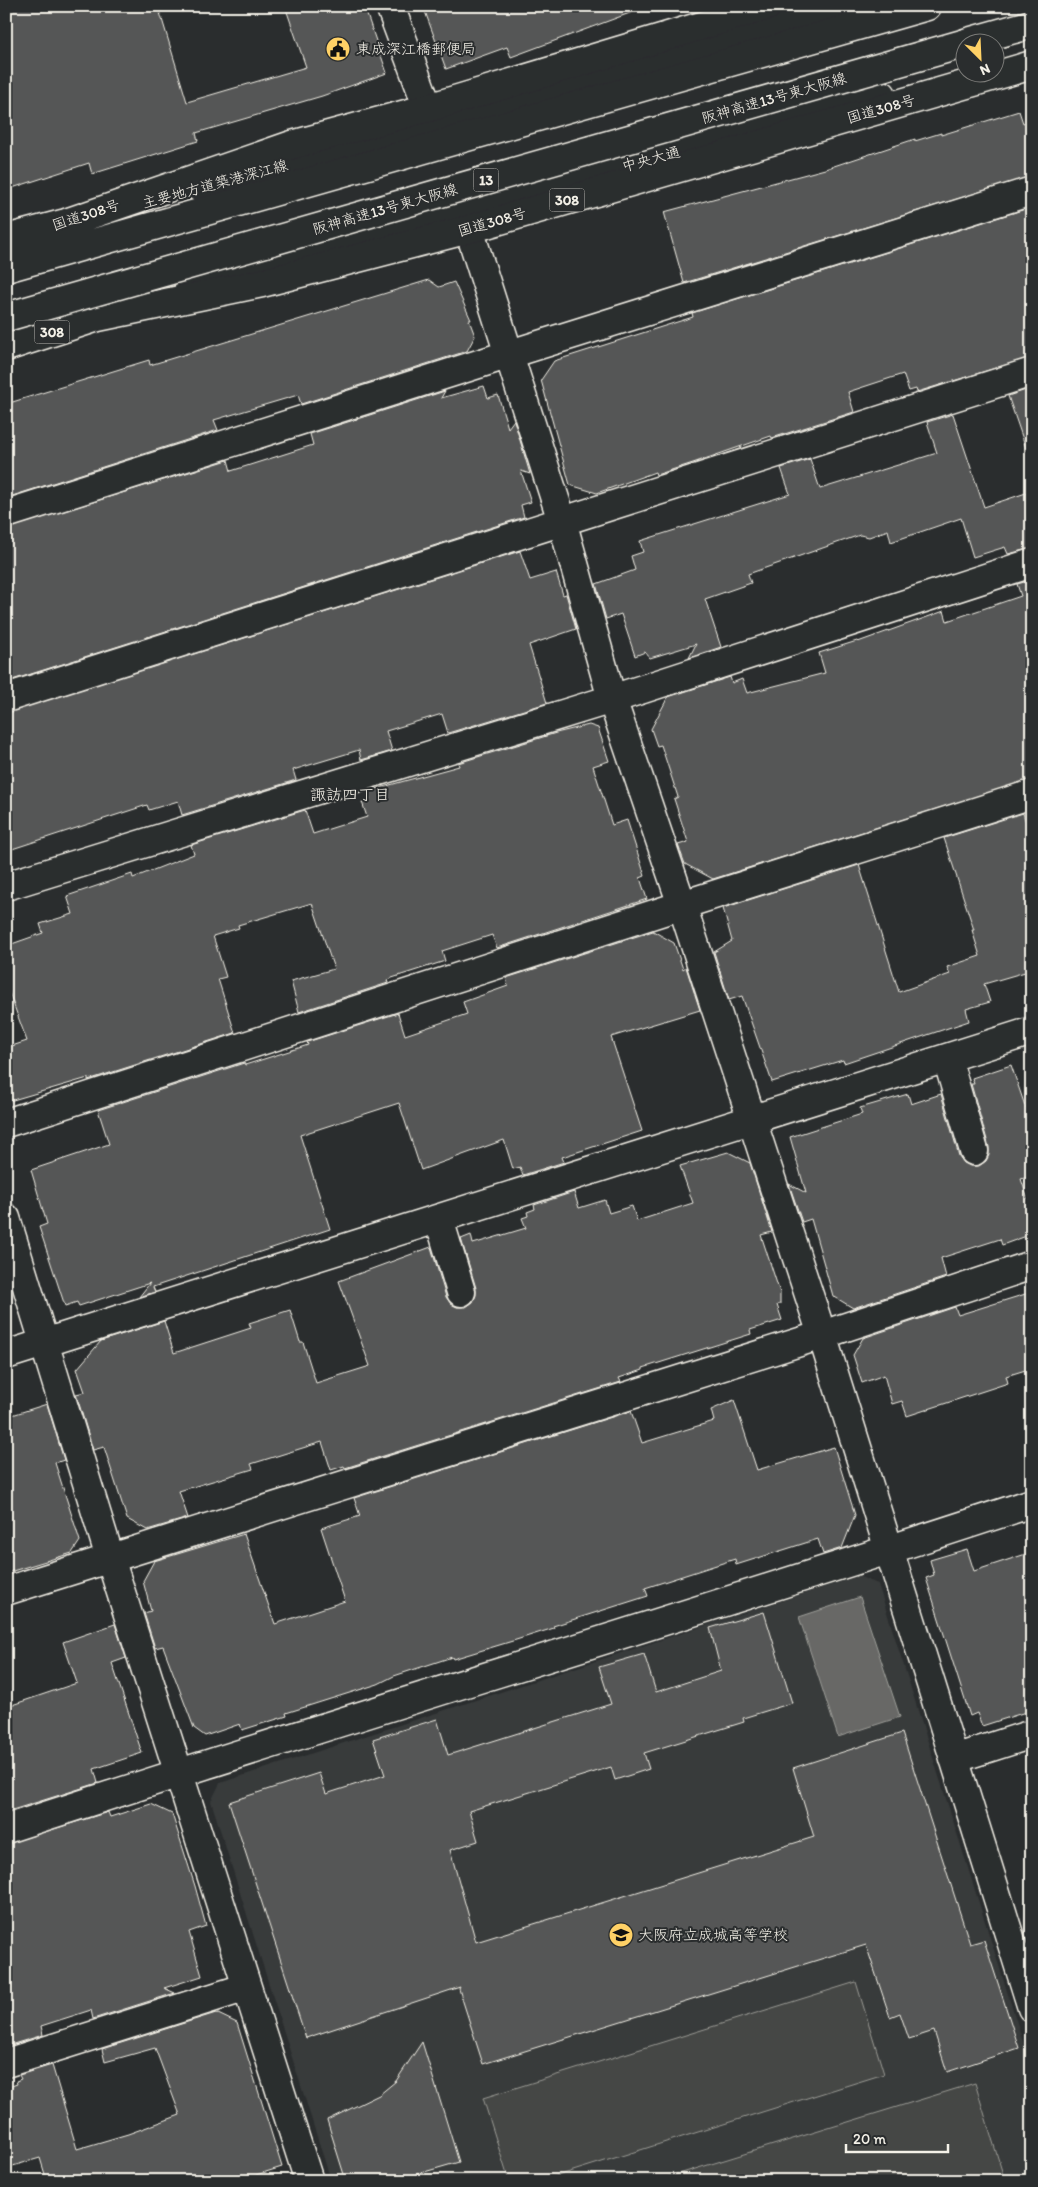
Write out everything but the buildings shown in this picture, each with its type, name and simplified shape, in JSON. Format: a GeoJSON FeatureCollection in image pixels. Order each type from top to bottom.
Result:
{"type":"FeatureCollection","features":[{"type":"Feature","properties":{"kind":"main road"},"geometry":{"type":"LineString","coordinates":[[390,6],[428,108]]}},
{"type":"Feature","properties":{"kind":"main road","name":"国道308号"},"geometry":{"type":"LineString","coordinates":[[6,239],[66,223],[292,145],[428,108],[768,6]]}},
{"type":"Feature","properties":{"kind":"main road","name":"主要地方道築港深江線"},"geometry":{"type":"LineString","coordinates":[[66,223],[307,160],[554,88],[852,6]]}},
{"type":"Feature","properties":{"kind":"main road"},"geometry":{"type":"LineString","coordinates":[[6,268],[928,6]]}},
{"type":"Feature","properties":{"kind":"main road","name":"阪神高速13号東大阪線"},"geometry":{"type":"LineString","coordinates":[[1005,32],[1032,24]]}},
{"type":"Feature","properties":{"kind":"main road","name":"阪神高速13号東大阪線"},"geometry":{"type":"LineString","coordinates":[[6,317],[956,46]]}},
{"type":"Feature","properties":{"kind":"main road"},"geometry":{"type":"LineString","coordinates":[[1006,61],[1032,54]]}},
{"type":"Feature","properties":{"kind":"main road","name":"国道308号"},"geometry":{"type":"LineString","coordinates":[[6,347],[98,316],[262,283],[469,229],[1032,65]]}},
{"type":"Feature","properties":{"kind":"main road","name":"中央大通"},"geometry":{"type":"LineString","coordinates":[[98,316],[186,287],[956,75]]}},
{"type":"Feature","properties":{"kind":"main road"},"geometry":{"type":"LineString","coordinates":[[6,514],[1032,191]]}},
{"type":"Feature","properties":{"kind":"main road"},"geometry":{"type":"LineString","coordinates":[[469,229],[562,521],[612,699],[682,905],[822,1335],[954,1759],[1026,1972],[1032,2008]]}},
{"type":"Feature","properties":{"kind":"main road"},"geometry":{"type":"LineString","coordinates":[[6,698],[1032,372]]}},
{"type":"Feature","properties":{"kind":"main road"},"geometry":{"type":"LineString","coordinates":[[6,886],[612,699],[1032,563]]}},
{"type":"Feature","properties":{"kind":"main road"},"geometry":{"type":"LineString","coordinates":[[6,1123],[1032,794]]}},
{"type":"Feature","properties":{"kind":"main road"},"geometry":{"type":"LineString","coordinates":[[6,1354],[1032,1031]]}},
{"type":"Feature","properties":{"kind":"main road"},"geometry":{"type":"LineString","coordinates":[[947,1058],[974,1151]]}},
{"type":"Feature","properties":{"kind":"main road"},"geometry":{"type":"LineString","coordinates":[[6,1218],[110,1558],[180,1772],[246,1987],[309,2181]]}},
{"type":"Feature","properties":{"kind":"main road"},"geometry":{"type":"LineString","coordinates":[[439,1218],[461,1292]]}},
{"type":"Feature","properties":{"kind":"main road"},"geometry":{"type":"LineString","coordinates":[[6,1591],[822,1335],[1032,1265]]}},
{"type":"Feature","properties":{"kind":"main road"},"geometry":{"type":"LineString","coordinates":[[6,1829],[180,1772],[889,1550],[1032,1503]]}},
{"type":"Feature","properties":{"kind":"main road"},"geometry":{"type":"LineString","coordinates":[[954,1759],[1032,1734]]}},
{"type":"Feature","properties":{"kind":"main road"},"geometry":{"type":"LineString","coordinates":[[6,2063],[246,1987]]}},
{"type":"Feature","properties":{"kind":"shaded area","name":"大阪府立成城高等学校"},"geometry":{"type":"Polygon","coordinates":[[[858,1576],[878,1584],[1032,2070],[1032,2181],[331,2181],[211,1801],[220,1783],[858,1576]]]}},
{"type":"Feature","properties":{"kind":"shaded area"},"geometry":{"type":"Polygon","coordinates":[[[860,1597],[900,1717],[838,1737],[799,1617],[860,1597]]]}},
{"type":"Feature","properties":{"kind":"shaded area"},"geometry":{"type":"Polygon","coordinates":[[[856,1982],[884,2074],[541,2181],[509,2181],[483,2098],[856,1982]]]}},
{"type":"Feature","properties":{"kind":"shaded area"},"geometry":{"type":"Polygon","coordinates":[[[975,2083],[1005,2181],[656,2181],[975,2083]]]}},
{"type":"Feature","properties":{"kind":"place","name":"東成深江橋郵便局"},"geometry":{"type":"Point","coordinates":[338,49]}},
{"type":"Feature","properties":{"kind":"place","name":"大阪府立成城高等学校"},"geometry":{"type":"Point","coordinates":[621,1935]}},
{"type":"Feature","properties":{"kind":"district","name":"諏訪四丁目"},"geometry":{"type":"Point","coordinates":[350,794]}}]}
